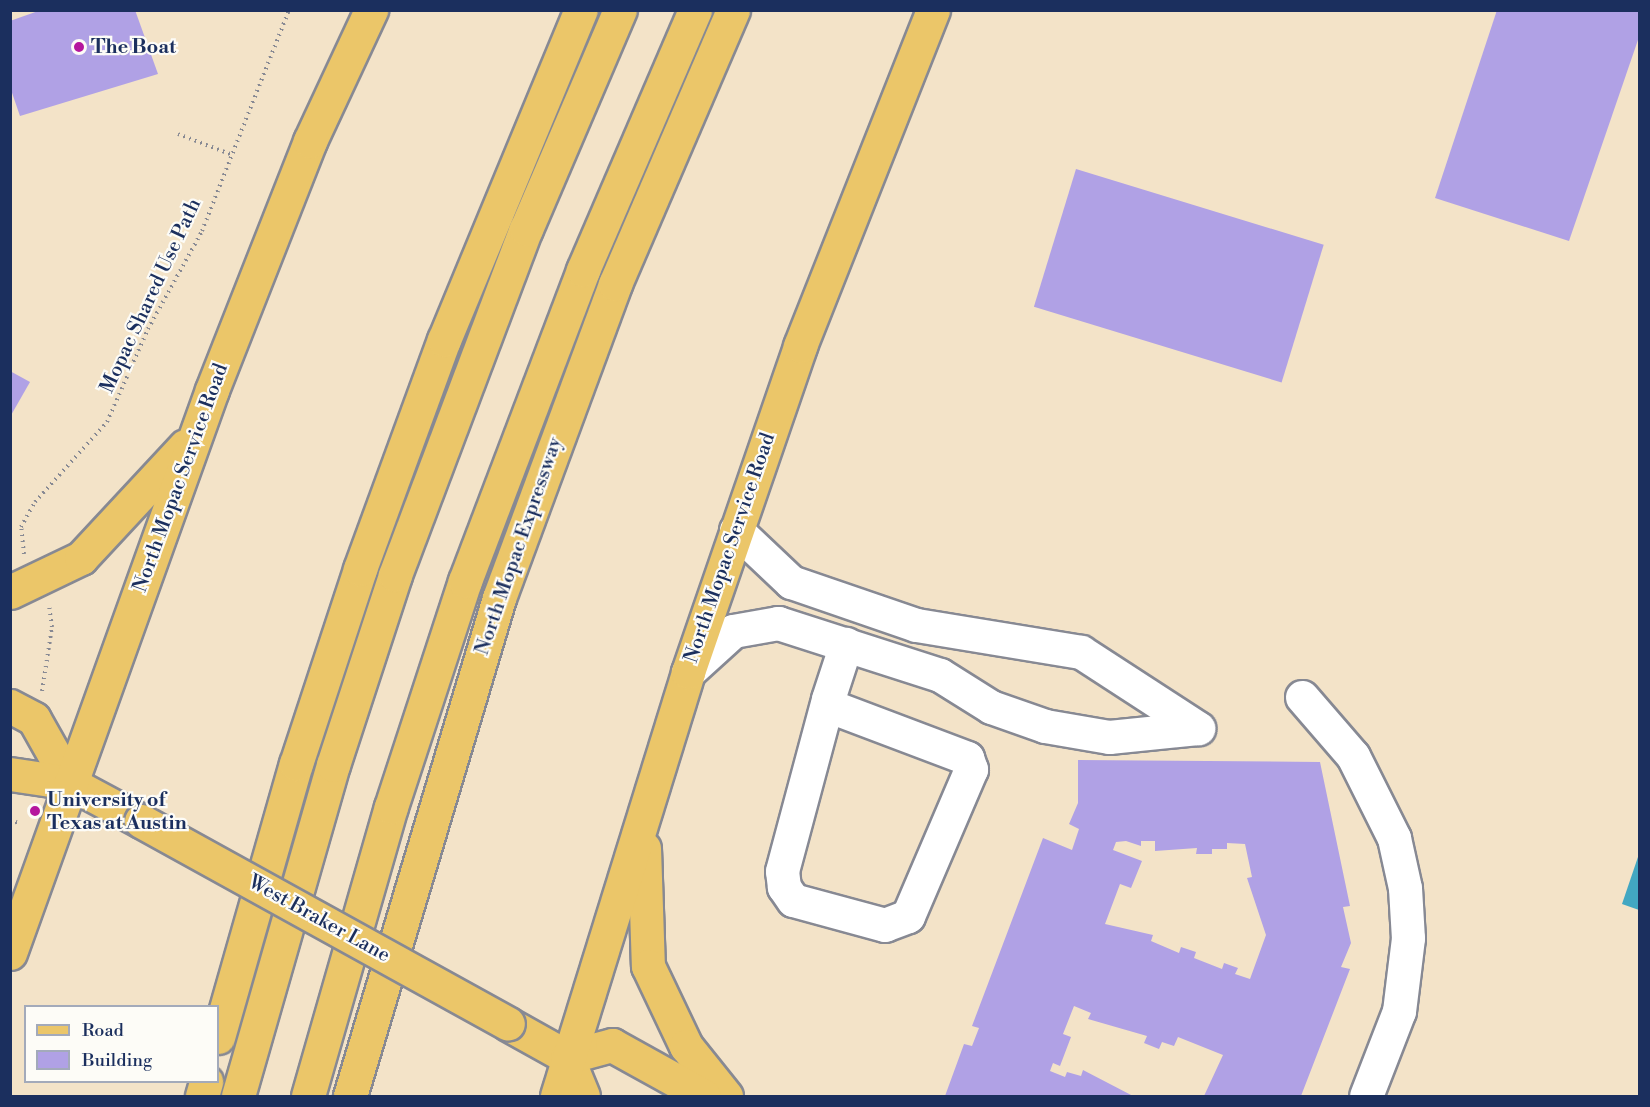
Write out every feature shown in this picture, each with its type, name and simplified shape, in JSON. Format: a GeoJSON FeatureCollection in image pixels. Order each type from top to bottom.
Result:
{"type":"FeatureCollection","features":[{"type":"Feature","properties":{"kind":"main road","name":"North Mopac Service Road"},"geometry":{"type":"LineString","coordinates":[[10,953],[198,431],[310,141],[371,10]]}},
{"type":"Feature","properties":{"kind":"main road"},"geometry":{"type":"LineString","coordinates":[[219,1034],[296,764],[360,569],[448,329],[581,10]]}},
{"type":"Feature","properties":{"kind":"main road"},"geometry":{"type":"LineString","coordinates":[[237,1096],[333,765],[395,575],[526,229],[620,10]]}},
{"type":"Feature","properties":{"kind":"main road"},"geometry":{"type":"LineString","coordinates":[[308,1096],[391,807],[465,581],[579,282],[695,10]]}},
{"type":"Feature","properties":{"kind":"main road","name":"North Mopac Expressway"},"geometry":{"type":"LineString","coordinates":[[350,1096],[498,598],[615,284],[733,10]]}},
{"type":"Feature","properties":{"kind":"main road","name":"North Mopac Service Road"},"geometry":{"type":"LineString","coordinates":[[556,1096],[644,810],[736,530],[800,346],[933,10]]}},
{"type":"Feature","properties":{"kind":"main road"},"geometry":{"type":"LineString","coordinates":[[10,592],[81,558],[198,431]]}},
{"type":"Feature","properties":{"kind":"main road"},"geometry":{"type":"LineString","coordinates":[[10,706],[34,719],[70,783]]}},
{"type":"Feature","properties":{"kind":"main road","name":"West Braker Lane"},"geometry":{"type":"LineString","coordinates":[[10,774],[70,783],[567,1057]]}},
{"type":"Feature","properties":{"kind":"main road"},"geometry":{"type":"LineString","coordinates":[[644,810],[648,966],[686,1046],[726,1096]]}},
{"type":"Feature","properties":{"kind":"main road"},"geometry":{"type":"LineString","coordinates":[[583,1096],[567,1057],[612,1046],[705,1096]]}},
{"type":"Feature","properties":{"kind":"lane"},"geometry":{"type":"LineString","coordinates":[[688,672],[733,631],[754,623],[778,623],[940,675],[997,710],[1045,726],[1109,737],[1198,728],[1081,652],[972,637],[843,604],[791,582],[736,530]]}},
{"type":"Feature","properties":{"kind":"lane"},"geometry":{"type":"LineString","coordinates":[[827,705],[967,758],[971,769],[908,916],[885,925],[793,900],[784,887],[782,872],[827,705],[846,645]]}},
{"type":"Feature","properties":{"kind":"lane"},"geometry":{"type":"LineString","coordinates":[[1302,697],[1353,756],[1394,838],[1405,888],[1408,938],[1399,1011],[1366,1096]]}},
{"type":"Feature","properties":{"kind":"path","name":"Mopac Shared Use Path"},"geometry":{"type":"LineString","coordinates":[[28,563],[20,546],[21,527],[35,502],[107,422],[148,329],[202,231],[230,154],[289,10]]}},
{"type":"Feature","properties":{"kind":"path"},"geometry":{"type":"LineString","coordinates":[[178,134],[230,154]]}},
{"type":"Feature","properties":{"kind":"path"},"geometry":{"type":"LineString","coordinates":[[41,698],[52,627],[46,600]]}},
{"type":"Feature","properties":{"kind":"path"},"geometry":{"type":"LineString","coordinates":[[10,820],[18,823]]}},
{"type":"Feature","properties":{"kind":"water"},"geometry":{"type":"Polygon","coordinates":[[[1639,854],[1639,910],[1622,904],[1639,854]]]}},
{"type":"Feature","properties":{"kind":"building","name":"The Boat"},"geometry":{"type":"Polygon","coordinates":[[[41,10],[135,10],[158,74],[20,116],[10,87],[10,21],[41,10]]]}},
{"type":"Feature","properties":{"kind":"building"},"geometry":{"type":"Polygon","coordinates":[[[1497,10],[1640,10],[1640,34],[1569,241],[1435,198],[1497,10]]]}},
{"type":"Feature","properties":{"kind":"building"},"geometry":{"type":"Polygon","coordinates":[[[1076,169],[1324,245],[1282,382],[1034,307],[1076,169]]]}},
{"type":"Feature","properties":{"kind":"building"},"geometry":{"type":"Polygon","coordinates":[[[10,371],[30,382],[10,417],[10,371]]]}},
{"type":"Feature","properties":{"kind":"building"},"geometry":{"type":"Polygon","coordinates":[[[1078,760],[1320,762],[1350,906],[1343,907],[1351,943],[1341,967],[1350,969],[1301,1096],[1204,1096],[1223,1055],[1178,1037],[1174,1046],[1162,1042],[1159,1049],[1144,1043],[1147,1036],[1088,1019],[1091,1013],[1074,1006],[1063,1034],[1071,1037],[1060,1066],[1053,1063],[1050,1071],[1065,1077],[1067,1072],[1081,1076],[1083,1070],[1133,1096],[945,1096],[964,1044],[972,1046],[979,1028],[972,1026],[1043,838],[1072,850],[1079,829],[1069,824],[1078,803],[1078,760]],[[1126,841],[1116,842],[1113,850],[1142,861],[1131,888],[1120,884],[1105,924],[1153,935],[1151,941],[1179,953],[1181,947],[1196,952],[1194,958],[1222,969],[1224,963],[1238,968],[1235,974],[1250,979],[1266,935],[1247,878],[1252,877],[1245,844],[1227,843],[1227,849],[1212,849],[1212,854],[1196,854],[1197,848],[1155,851],[1155,841],[1141,841],[1141,846],[1126,841]]]}},
{"type":"Feature","properties":{"kind":"place","name":"The Boat"},"geometry":{"type":"Point","coordinates":[79,47]}},
{"type":"Feature","properties":{"kind":"place","name":"University of Texas at Austin"},"geometry":{"type":"Point","coordinates":[35,811]}}]}
